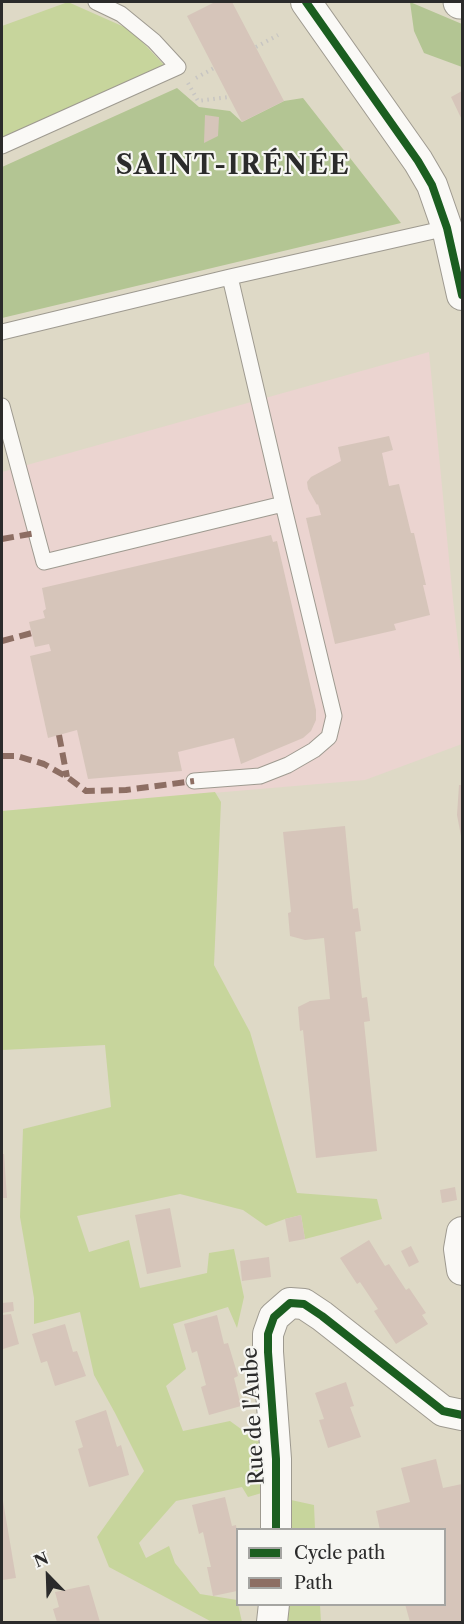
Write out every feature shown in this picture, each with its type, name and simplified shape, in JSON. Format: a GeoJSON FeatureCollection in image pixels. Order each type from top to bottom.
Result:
{"type":"FeatureCollection","features":[{"type":"Feature","properties":{"kind":"street"},"geometry":{"type":"LineString","coordinates":[[306,2],[418,160],[432,185],[447,228],[462,296]]}},
{"type":"Feature","properties":{"kind":"street"},"geometry":{"type":"LineString","coordinates":[[462,1232],[459,1249],[462,1270]]}},
{"type":"Feature","properties":{"kind":"street","name":"Rue de l'Aube"},"geometry":{"type":"LineString","coordinates":[[276,1528],[276,1459],[268,1334],[274,1317],[290,1303],[304,1304],[322,1316],[442,1412],[462,1415]]}},
{"type":"Feature","properties":{"kind":"street"},"geometry":{"type":"LineString","coordinates":[[272,1623],[274,1606]]}},
{"type":"Feature","properties":{"kind":"lane"},"geometry":{"type":"LineString","coordinates":[[2,146],[178,67],[154,41],[121,14],[96,2]]}},
{"type":"Feature","properties":{"kind":"lane"},"geometry":{"type":"LineString","coordinates":[[2,332],[447,228]]}},
{"type":"Feature","properties":{"kind":"lane"},"geometry":{"type":"LineString","coordinates":[[194,781],[260,776],[288,765],[314,750],[329,737],[334,716],[230,277]]}},
{"type":"Feature","properties":{"kind":"lane"},"geometry":{"type":"LineString","coordinates":[[2,406],[44,562],[283,504]]}},
{"type":"Feature","properties":{"kind":"path"},"geometry":{"type":"LineString","coordinates":[[256,46],[278,35]]}},
{"type":"Feature","properties":{"kind":"path"},"geometry":{"type":"LineString","coordinates":[[178,67],[198,101],[229,97]]}},
{"type":"Feature","properties":{"kind":"path"},"geometry":{"type":"LineString","coordinates":[[188,83],[214,68]]}},
{"type":"Feature","properties":{"kind":"shaded area"},"geometry":{"type":"Polygon","coordinates":[[[429,352],[462,678],[462,744],[365,780],[2,811],[2,472],[429,352]]]}},
{"type":"Feature","properties":{"kind":"green space"},"geometry":{"type":"Polygon","coordinates":[[[68,2],[131,30],[166,67],[2,140],[2,26],[68,2]]]}},
{"type":"Feature","properties":{"kind":"green space"},"geometry":{"type":"Polygon","coordinates":[[[410,2],[462,24],[462,67],[424,53],[414,31],[410,2]]]}},
{"type":"Feature","properties":{"kind":"green space"},"geometry":{"type":"Polygon","coordinates":[[[177,88],[199,107],[230,111],[242,122],[284,101],[303,98],[401,223],[2,318],[2,167],[177,88]]]}},
{"type":"Feature","properties":{"kind":"green space"},"geometry":{"type":"Polygon","coordinates":[[[215,792],[221,802],[214,965],[250,1032],[297,1193],[377,1199],[382,1219],[305,1239],[301,1215],[266,1226],[243,1210],[180,1194],[77,1216],[89,1252],[129,1240],[140,1288],[207,1273],[209,1253],[234,1249],[244,1297],[237,1328],[228,1307],[173,1324],[186,1369],[166,1386],[183,1431],[230,1421],[263,1445],[265,1492],[248,1497],[242,1487],[176,1501],[139,1543],[146,1558],[169,1546],[175,1563],[200,1594],[236,1600],[242,1622],[212,1622],[109,1567],[97,1537],[144,1471],[94,1375],[80,1312],[34,1324],[34,1298],[20,1217],[23,1129],[111,1107],[105,1045],[2,1050],[2,811],[215,792]]]}},
{"type":"Feature","properties":{"kind":"green space"},"geometry":{"type":"Polygon","coordinates":[[[291,1500],[314,1505],[315,1528],[290,1528],[291,1500]]]}},
{"type":"Feature","properties":{"kind":"green space"},"geometry":{"type":"Polygon","coordinates":[[[287,1606],[320,1606],[321,1622],[286,1622],[287,1606]]]}},
{"type":"Feature","properties":{"kind":"building"},"geometry":{"type":"Polygon","coordinates":[[[215,2],[232,2],[284,101],[242,122],[187,16],[215,2]]]}},
{"type":"Feature","properties":{"kind":"building"},"geometry":{"type":"Polygon","coordinates":[[[462,91],[462,120],[451,97],[462,91]]]}},
{"type":"Feature","properties":{"kind":"building"},"geometry":{"type":"Polygon","coordinates":[[[205,115],[219,117],[218,136],[204,143],[205,115]]]}},
{"type":"Feature","properties":{"kind":"building"},"geometry":{"type":"Polygon","coordinates":[[[389,436],[393,450],[382,453],[389,486],[399,484],[411,533],[414,533],[426,585],[423,585],[430,615],[394,624],[396,630],[335,644],[306,518],[321,515],[318,504],[308,489],[307,482],[311,477],[341,461],[338,447],[389,436]]]}},
{"type":"Feature","properties":{"kind":"building"},"geometry":{"type":"Polygon","coordinates":[[[271,535],[273,542],[277,541],[316,710],[316,720],[311,731],[303,738],[241,764],[234,738],[178,752],[182,771],[88,779],[77,730],[48,738],[30,656],[51,651],[49,644],[35,647],[29,622],[45,618],[43,611],[46,609],[42,588],[271,535]]]}},
{"type":"Feature","properties":{"kind":"building"},"geometry":{"type":"Polygon","coordinates":[[[459,785],[462,785],[461,836],[457,815],[459,785]]]}},
{"type":"Feature","properties":{"kind":"building"},"geometry":{"type":"Polygon","coordinates":[[[345,826],[353,909],[358,908],[361,931],[355,932],[362,998],[367,997],[370,1021],[364,1022],[377,1151],[316,1158],[303,1030],[300,1031],[298,1007],[310,1001],[330,999],[324,938],[305,940],[290,936],[288,913],[291,912],[283,832],[345,826]]]}},
{"type":"Feature","properties":{"kind":"building"},"geometry":{"type":"Polygon","coordinates":[[[2,1154],[4,1154],[7,1198],[2,1198],[2,1154]]]}},
{"type":"Feature","properties":{"kind":"building"},"geometry":{"type":"Polygon","coordinates":[[[455,1187],[457,1200],[442,1203],[440,1190],[455,1187]]]}},
{"type":"Feature","properties":{"kind":"building"},"geometry":{"type":"Polygon","coordinates":[[[170,1208],[181,1267],[147,1274],[135,1215],[170,1208]]]}},
{"type":"Feature","properties":{"kind":"building"},"geometry":{"type":"Polygon","coordinates":[[[301,1215],[305,1239],[289,1242],[285,1219],[301,1215]]]}},
{"type":"Feature","properties":{"kind":"building"},"geometry":{"type":"Polygon","coordinates":[[[369,1240],[385,1266],[389,1264],[406,1290],[409,1288],[426,1313],[422,1315],[428,1324],[396,1344],[374,1311],[378,1309],[360,1282],[357,1284],[340,1258],[369,1240]]]}},
{"type":"Feature","properties":{"kind":"building"},"geometry":{"type":"Polygon","coordinates":[[[411,1246],[419,1262],[409,1267],[401,1251],[411,1246]]]}},
{"type":"Feature","properties":{"kind":"building"},"geometry":{"type":"Polygon","coordinates":[[[269,1257],[271,1277],[242,1281],[240,1261],[269,1257]]]}},
{"type":"Feature","properties":{"kind":"building"},"geometry":{"type":"Polygon","coordinates":[[[13,1302],[14,1311],[2,1313],[2,1303],[13,1302]]]}},
{"type":"Feature","properties":{"kind":"building"},"geometry":{"type":"Polygon","coordinates":[[[11,1314],[19,1344],[3,1349],[2,1315],[11,1314]]]}},
{"type":"Feature","properties":{"kind":"building"},"geometry":{"type":"Polygon","coordinates":[[[217,1315],[224,1344],[228,1343],[238,1376],[234,1378],[241,1406],[209,1415],[201,1387],[206,1385],[197,1351],[192,1353],[184,1324],[217,1315]]]}},
{"type":"Feature","properties":{"kind":"building"},"geometry":{"type":"Polygon","coordinates":[[[65,1324],[73,1352],[77,1351],[86,1376],[55,1386],[47,1361],[41,1363],[32,1334],[65,1324]]]}},
{"type":"Feature","properties":{"kind":"building"},"geometry":{"type":"Polygon","coordinates":[[[346,1382],[354,1406],[350,1407],[361,1437],[328,1448],[319,1420],[324,1419],[315,1393],[346,1382]]]}},
{"type":"Feature","properties":{"kind":"building"},"geometry":{"type":"Polygon","coordinates":[[[106,1410],[117,1447],[121,1445],[129,1475],[89,1487],[78,1449],[83,1447],[75,1421],[106,1410]]]}},
{"type":"Feature","properties":{"kind":"building"},"geometry":{"type":"Polygon","coordinates":[[[436,1459],[443,1488],[462,1484],[462,1622],[410,1622],[406,1606],[446,1606],[446,1528],[380,1528],[376,1511],[410,1502],[401,1468],[436,1459]]]}},
{"type":"Feature","properties":{"kind":"building"},"geometry":{"type":"Polygon","coordinates":[[[225,1497],[232,1526],[236,1525],[236,1528],[236,1591],[213,1596],[207,1567],[211,1567],[203,1532],[199,1534],[192,1505],[225,1497]]]}},
{"type":"Feature","properties":{"kind":"building"},"geometry":{"type":"Polygon","coordinates":[[[2,1501],[16,1578],[2,1580],[2,1501]]]}},
{"type":"Feature","properties":{"kind":"building"},"geometry":{"type":"Polygon","coordinates":[[[89,1585],[100,1622],[57,1622],[53,1609],[59,1607],[55,1592],[89,1585]]]}},
{"type":"Feature","properties":{"kind":"marked path"},"geometry":{"type":"LineString","coordinates":[[2,539],[36,533]]}},
{"type":"Feature","properties":{"kind":"marked path"},"geometry":{"type":"LineString","coordinates":[[2,641],[32,633]]}},
{"type":"Feature","properties":{"kind":"marked path"},"geometry":{"type":"LineString","coordinates":[[59,735],[67,777]]}},
{"type":"Feature","properties":{"kind":"marked path"},"geometry":{"type":"LineString","coordinates":[[2,756],[17,756],[44,764],[86,791],[126,790],[194,781]]}},
{"type":"Feature","properties":{"kind":"cycle path"},"geometry":{"type":"LineString","coordinates":[[306,2],[418,161],[432,185],[447,228],[462,295]]}},
{"type":"Feature","properties":{"kind":"cycle path"},"geometry":{"type":"LineString","coordinates":[[276,1528],[276,1459],[268,1334],[274,1317],[290,1303],[304,1304],[322,1316],[443,1411],[462,1415]]}},
{"type":"Feature","properties":{"kind":"district","name":"SAINT-IRÉNÉE"},"geometry":{"type":"Point","coordinates":[233,166]}}]}
